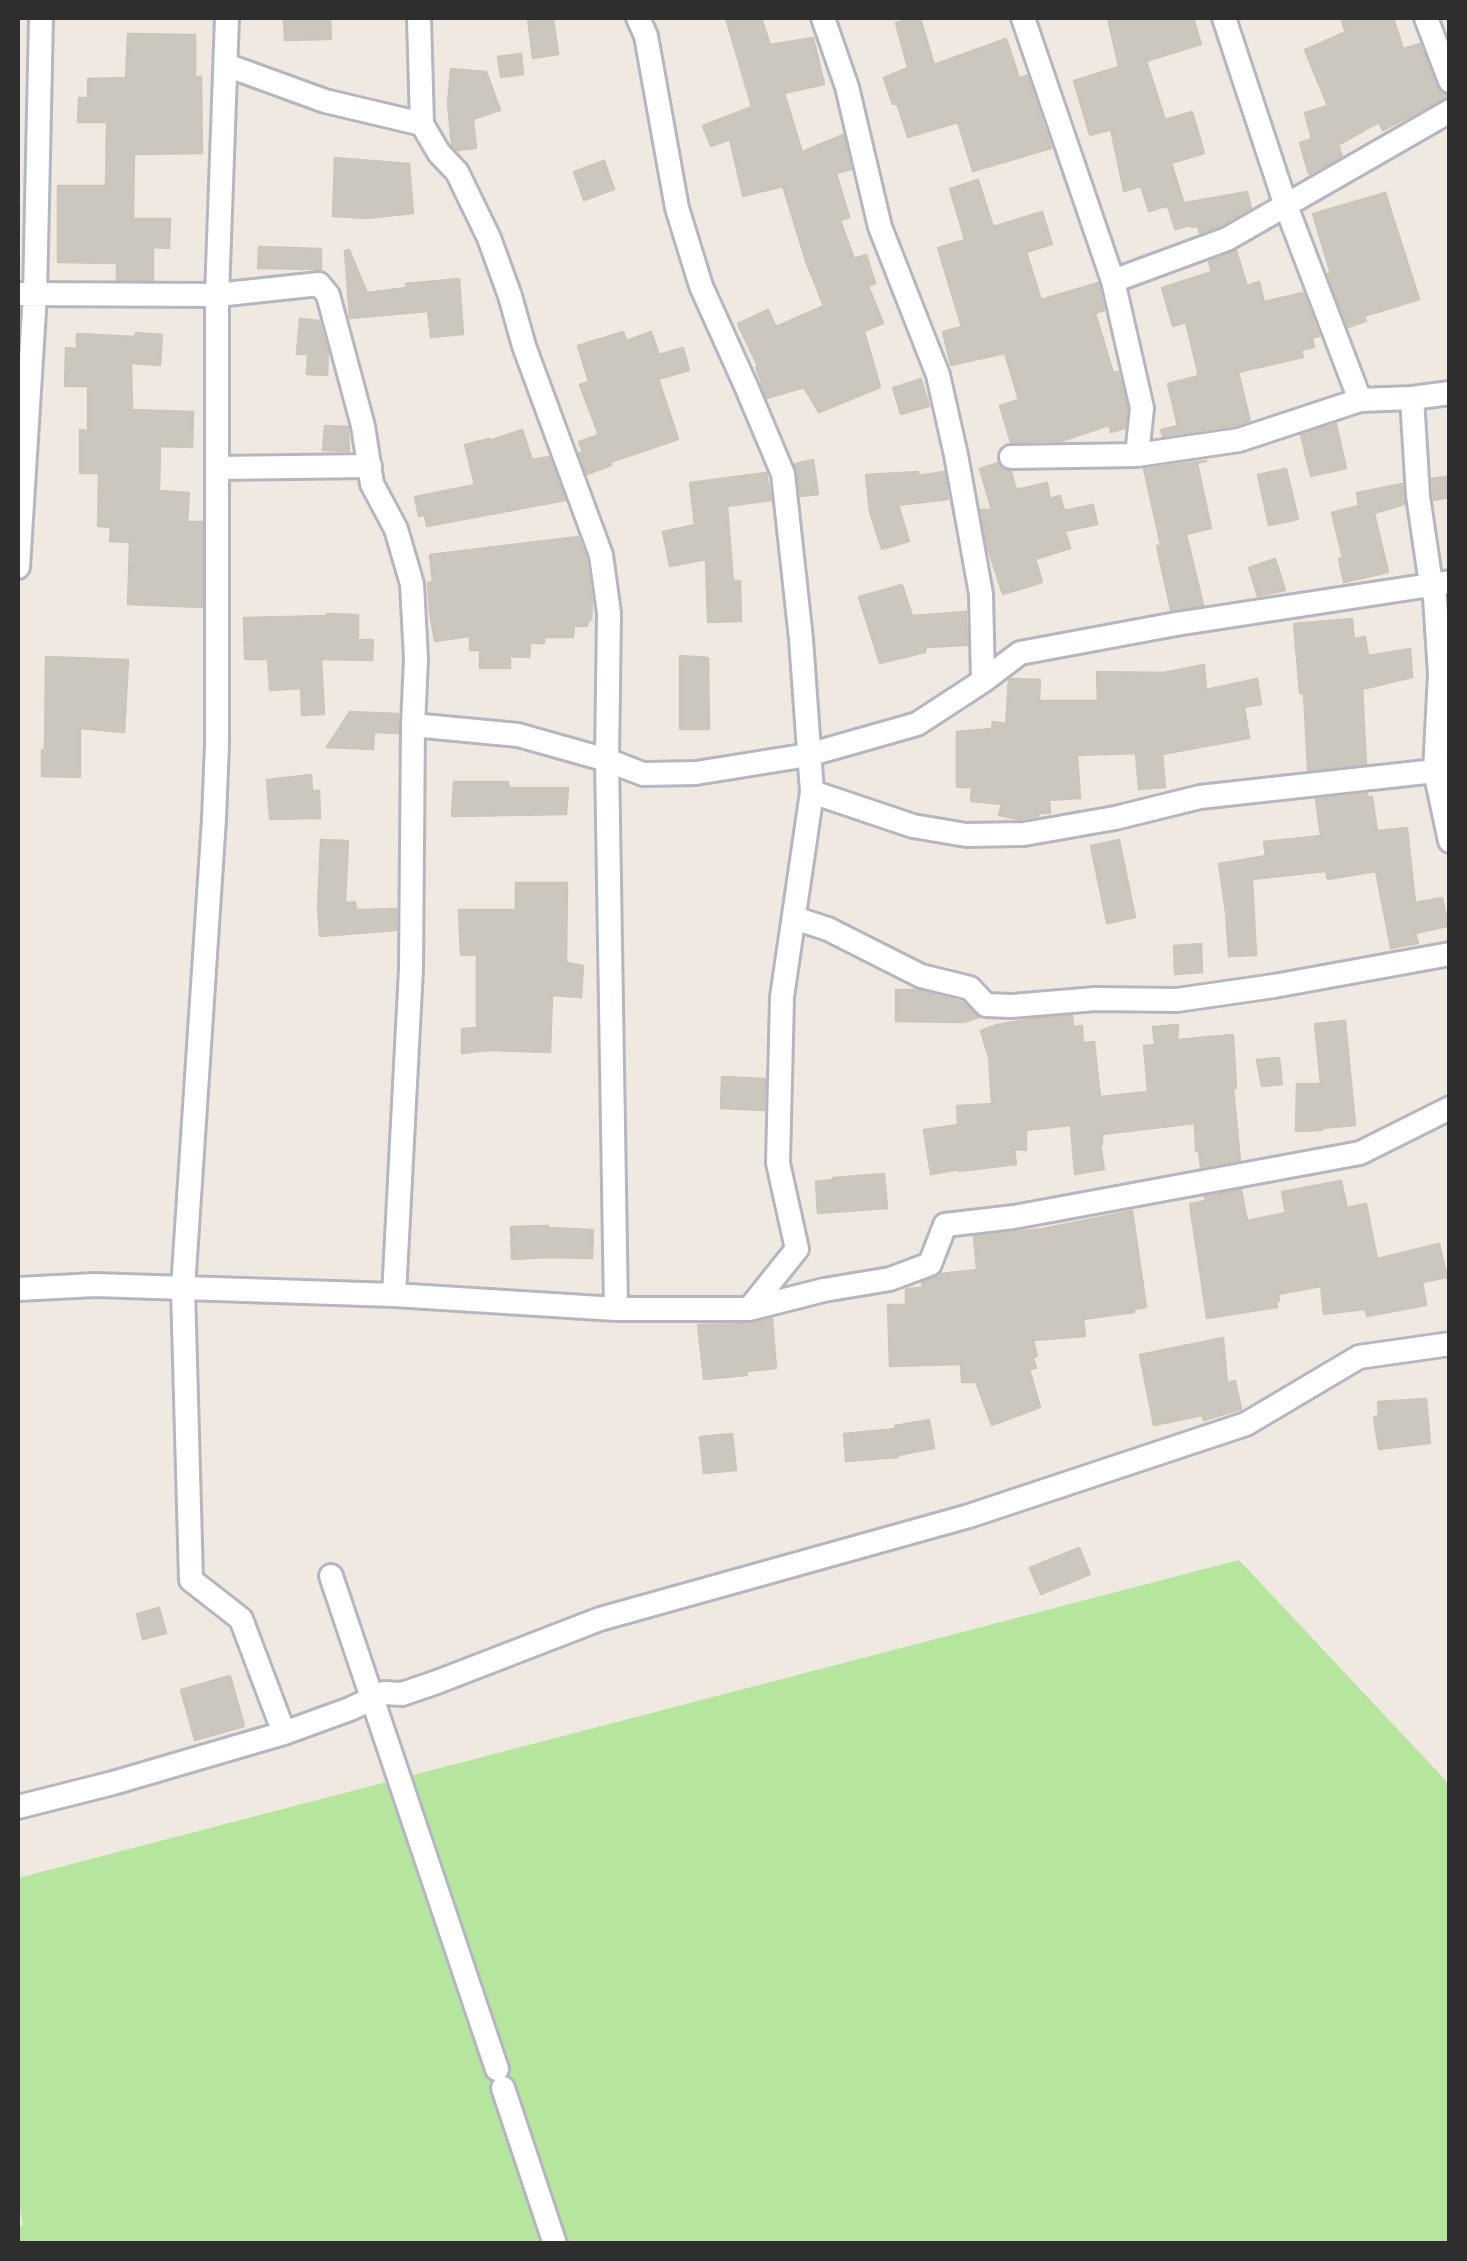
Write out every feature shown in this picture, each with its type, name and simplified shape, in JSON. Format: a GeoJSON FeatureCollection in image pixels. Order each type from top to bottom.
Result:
{"type":"FeatureCollection","features":[{"type":"Feature","properties":{"kind":"street"},"geometry":{"type":"LineString","coordinates":[[18,568],[27,190],[41,18]]}},
{"type":"Feature","properties":{"kind":"street"},"geometry":{"type":"LineString","coordinates":[[228,18],[217,295],[217,744],[183,1288],[191,1580],[241,1619],[284,1733]]}},
{"type":"Feature","properties":{"kind":"street"},"geometry":{"type":"LineString","coordinates":[[418,18],[422,124],[456,172],[489,238],[600,555],[608,613],[616,1309]]}},
{"type":"Feature","properties":{"kind":"street"},"geometry":{"type":"LineString","coordinates":[[638,18],[646,36],[677,208],[701,286],[783,474],[800,639],[812,792],[782,997],[778,1162],[797,1249],[749,1308]]}},
{"type":"Feature","properties":{"kind":"street"},"geometry":{"type":"LineString","coordinates":[[823,18],[847,87],[880,228],[938,375],[981,594],[983,681]]}},
{"type":"Feature","properties":{"kind":"street"},"geometry":{"type":"LineString","coordinates":[[1023,18],[1113,281],[1142,408],[1137,455]]}},
{"type":"Feature","properties":{"kind":"street"},"geometry":{"type":"LineString","coordinates":[[1224,18],[1286,206],[1360,400]]}},
{"type":"Feature","properties":{"kind":"street"},"geometry":{"type":"LineString","coordinates":[[1426,18],[1450,80]]}},
{"type":"Feature","properties":{"kind":"street"},"geometry":{"type":"LineString","coordinates":[[226,65],[325,101],[422,124]]}},
{"type":"Feature","properties":{"kind":"street"},"geometry":{"type":"LineString","coordinates":[[1113,281],[1227,239],[1450,111]]}},
{"type":"Feature","properties":{"kind":"street"},"geometry":{"type":"LineString","coordinates":[[26,294],[217,295],[319,284],[328,295],[364,426],[372,484],[396,529],[412,584],[416,659],[411,969],[394,1295]]}},
{"type":"Feature","properties":{"kind":"street"},"geometry":{"type":"LineString","coordinates":[[1011,457],[1137,455],[1239,440],[1360,400],[1450,393]]}},
{"type":"Feature","properties":{"kind":"street"},"geometry":{"type":"LineString","coordinates":[[1412,398],[1418,496],[1440,582],[1435,598],[1442,768],[1450,841]]}},
{"type":"Feature","properties":{"kind":"street"},"geometry":{"type":"LineString","coordinates":[[217,468],[370,466]]}},
{"type":"Feature","properties":{"kind":"street"},"geometry":{"type":"LineString","coordinates":[[413,725],[518,735],[643,774],[696,773],[808,755],[918,724],[1020,653],[1440,582]]}},
{"type":"Feature","properties":{"kind":"street"},"geometry":{"type":"LineString","coordinates":[[812,792],[914,826],[966,835],[1024,834],[1115,818],[1200,797],[1442,768]]}},
{"type":"Feature","properties":{"kind":"street"},"geometry":{"type":"LineString","coordinates":[[794,918],[828,930],[921,976],[970,988],[986,1005],[1095,999],[1177,1000],[1450,954]]}},
{"type":"Feature","properties":{"kind":"street"},"geometry":{"type":"LineString","coordinates":[[18,1289],[95,1285],[394,1295],[616,1309],[749,1308],[890,1279],[930,1264],[945,1225],[1014,1217],[1360,1153],[1450,1108]]}},
{"type":"Feature","properties":{"kind":"street"},"geometry":{"type":"LineString","coordinates":[[18,1807],[114,1784],[284,1733],[384,1694],[402,1694],[437,1682],[600,1618],[969,1516],[1246,1424],[1359,1357],[1450,1344]]}},
{"type":"Feature","properties":{"kind":"street"},"geometry":{"type":"LineString","coordinates":[[331,1576],[556,2244]]}},
{"type":"Feature","properties":{"kind":"green space"},"geometry":{"type":"Polygon","coordinates":[[[1239,1560],[1449,1784],[1449,2243],[18,2244],[18,2228],[23,2225],[18,2197],[18,1878],[1239,1560]]]}},
{"type":"Feature","properties":{"kind":"building"},"geometry":{"type":"Polygon","coordinates":[[[330,18],[331,39],[285,40],[284,19],[330,18]]]}},
{"type":"Feature","properties":{"kind":"building"},"geometry":{"type":"Polygon","coordinates":[[[528,18],[553,18],[558,54],[533,58],[528,18]]]}},
{"type":"Feature","properties":{"kind":"building"},"geometry":{"type":"Polygon","coordinates":[[[726,18],[761,18],[770,45],[813,38],[824,84],[784,93],[802,152],[843,135],[851,169],[836,173],[849,217],[840,220],[854,259],[866,255],[875,283],[868,286],[883,323],[864,331],[880,387],[819,412],[804,387],[767,398],[758,366],[738,324],[768,310],[776,327],[824,306],[783,186],[743,196],[730,139],[711,146],[703,126],[752,107],[726,18]]]}},
{"type":"Feature","properties":{"kind":"building"},"geometry":{"type":"Polygon","coordinates":[[[920,18],[934,65],[1006,39],[1019,78],[1027,76],[1051,148],[973,171],[958,122],[908,137],[884,78],[908,68],[896,23],[920,18]]]}},
{"type":"Feature","properties":{"kind":"building"},"geometry":{"type":"Polygon","coordinates":[[[1108,18],[1193,18],[1201,44],[1146,61],[1165,120],[1192,112],[1204,153],[1171,163],[1183,201],[1149,211],[1141,186],[1124,191],[1111,129],[1090,135],[1074,81],[1119,67],[1108,18]]]}},
{"type":"Feature","properties":{"kind":"building"},"geometry":{"type":"Polygon","coordinates":[[[1341,18],[1393,18],[1403,49],[1420,44],[1436,86],[1448,97],[1383,130],[1379,122],[1338,145],[1342,156],[1309,174],[1300,143],[1312,139],[1305,113],[1328,106],[1305,50],[1346,32],[1341,18]]]}},
{"type":"Feature","properties":{"kind":"building"},"geometry":{"type":"Polygon","coordinates":[[[128,34],[195,35],[195,77],[201,77],[202,153],[134,154],[133,219],[170,219],[169,248],[153,247],[153,280],[117,280],[117,263],[58,262],[58,186],[106,186],[107,122],[78,122],[79,98],[88,98],[88,79],[126,78],[128,34]]]}},
{"type":"Feature","properties":{"kind":"building"},"geometry":{"type":"Polygon","coordinates":[[[521,54],[523,74],[501,77],[498,57],[521,54]]]}},
{"type":"Feature","properties":{"kind":"building"},"geometry":{"type":"Polygon","coordinates":[[[451,69],[486,72],[500,110],[473,119],[476,148],[457,150],[452,145],[448,104],[451,69]]]}},
{"type":"Feature","properties":{"kind":"building"},"geometry":{"type":"Polygon","coordinates":[[[335,158],[409,164],[413,213],[366,218],[333,216],[335,158]]]}},
{"type":"Feature","properties":{"kind":"building"},"geometry":{"type":"Polygon","coordinates":[[[604,161],[614,189],[584,200],[574,172],[604,161]]]}},
{"type":"Feature","properties":{"kind":"building"},"geometry":{"type":"Polygon","coordinates":[[[978,180],[993,227],[1042,212],[1052,244],[1026,252],[1041,300],[1098,283],[1104,310],[1095,313],[1113,373],[1118,372],[1127,409],[1125,428],[1111,432],[1109,425],[1061,441],[1011,442],[1000,406],[1019,400],[1005,353],[951,365],[943,332],[962,327],[938,248],[965,240],[950,189],[978,180]]]}},
{"type":"Feature","properties":{"kind":"building"},"geometry":{"type":"Polygon","coordinates":[[[1247,192],[1251,208],[1221,225],[1200,233],[1198,226],[1175,229],[1168,206],[1247,192]]]}},
{"type":"Feature","properties":{"kind":"building"},"geometry":{"type":"Polygon","coordinates":[[[1385,193],[1419,299],[1364,316],[1366,321],[1348,327],[1328,274],[1313,214],[1385,193]]]}},
{"type":"Feature","properties":{"kind":"building"},"geometry":{"type":"Polygon","coordinates":[[[259,247],[321,249],[321,269],[258,268],[259,247]]]}},
{"type":"Feature","properties":{"kind":"building"},"geometry":{"type":"Polygon","coordinates":[[[349,250],[367,293],[407,288],[406,284],[459,279],[463,334],[431,337],[428,311],[350,318],[345,251],[349,250]]]}},
{"type":"Feature","properties":{"kind":"building"},"geometry":{"type":"Polygon","coordinates":[[[1236,251],[1247,286],[1259,282],[1264,302],[1303,293],[1319,336],[1312,338],[1314,347],[1301,350],[1303,357],[1238,372],[1250,421],[1163,436],[1161,430],[1178,426],[1168,384],[1199,376],[1186,322],[1173,326],[1162,288],[1212,272],[1209,262],[1236,251]]]}},
{"type":"Feature","properties":{"kind":"building"},"geometry":{"type":"Polygon","coordinates":[[[300,319],[319,321],[328,352],[327,375],[307,374],[308,354],[297,354],[300,319]]]}},
{"type":"Feature","properties":{"kind":"building"},"geometry":{"type":"Polygon","coordinates":[[[623,332],[626,341],[651,332],[659,355],[683,348],[689,370],[658,379],[678,439],[587,474],[579,442],[599,435],[580,385],[589,382],[578,346],[623,332]]]}},
{"type":"Feature","properties":{"kind":"building"},"geometry":{"type":"Polygon","coordinates":[[[136,333],[162,335],[160,365],[131,363],[132,410],[193,412],[192,447],[160,446],[159,491],[189,493],[187,522],[202,522],[202,607],[128,604],[130,542],[110,541],[111,527],[98,526],[99,473],[80,473],[80,430],[88,431],[88,386],[65,386],[66,348],[77,349],[77,334],[135,337],[136,333]]]}},
{"type":"Feature","properties":{"kind":"building"},"geometry":{"type":"Polygon","coordinates":[[[921,379],[929,406],[901,414],[893,388],[921,379]]]}},
{"type":"Feature","properties":{"kind":"building"},"geometry":{"type":"Polygon","coordinates":[[[1336,424],[1346,468],[1311,476],[1301,435],[1336,424]]]}},
{"type":"Feature","properties":{"kind":"building"},"geometry":{"type":"Polygon","coordinates":[[[325,426],[348,427],[349,451],[323,450],[325,426]]]}},
{"type":"Feature","properties":{"kind":"building"},"geometry":{"type":"Polygon","coordinates":[[[522,430],[532,460],[549,457],[565,500],[427,526],[425,515],[419,516],[415,497],[475,485],[465,445],[522,430]]]}},
{"type":"Feature","properties":{"kind":"building"},"geometry":{"type":"Polygon","coordinates":[[[813,460],[818,494],[801,496],[795,464],[813,460]]]}},
{"type":"Feature","properties":{"kind":"building"},"geometry":{"type":"Polygon","coordinates":[[[1206,461],[1197,463],[1211,528],[1186,534],[1203,605],[1171,610],[1144,469],[1206,461]]]}},
{"type":"Feature","properties":{"kind":"building"},"geometry":{"type":"Polygon","coordinates":[[[998,463],[1011,472],[1016,490],[1047,483],[1050,499],[1060,496],[1064,511],[1093,505],[1097,524],[1065,531],[1070,548],[1035,559],[1042,582],[1003,594],[987,545],[981,510],[992,510],[980,469],[998,463]]]}},
{"type":"Feature","properties":{"kind":"building"},"geometry":{"type":"Polygon","coordinates":[[[1286,469],[1298,519],[1269,525],[1258,475],[1286,469]]]}},
{"type":"Feature","properties":{"kind":"building"},"geometry":{"type":"Polygon","coordinates":[[[918,472],[918,476],[944,472],[948,499],[898,505],[909,541],[882,549],[870,512],[866,475],[918,472]]]}},
{"type":"Feature","properties":{"kind":"building"},"geometry":{"type":"Polygon","coordinates":[[[766,473],[771,500],[727,506],[733,581],[740,581],[741,621],[708,622],[706,559],[670,566],[663,532],[695,525],[690,483],[766,473]]]}},
{"type":"Feature","properties":{"kind":"building"},"geometry":{"type":"Polygon","coordinates":[[[1450,476],[1450,497],[1434,500],[1432,479],[1450,476]]]}},
{"type":"Feature","properties":{"kind":"building"},"geometry":{"type":"Polygon","coordinates":[[[1402,484],[1404,504],[1374,513],[1388,572],[1344,582],[1339,559],[1343,558],[1332,513],[1359,506],[1357,493],[1402,484]]]}},
{"type":"Feature","properties":{"kind":"building"},"geometry":{"type":"Polygon","coordinates":[[[578,537],[586,559],[592,602],[591,620],[587,626],[574,626],[573,637],[544,637],[544,643],[530,643],[529,657],[510,656],[510,668],[480,668],[480,650],[470,650],[470,636],[435,641],[428,583],[433,582],[430,555],[578,537]]]}},
{"type":"Feature","properties":{"kind":"building"},"geometry":{"type":"Polygon","coordinates":[[[1275,559],[1285,590],[1258,596],[1249,568],[1275,559]]]}},
{"type":"Feature","properties":{"kind":"building"},"geometry":{"type":"Polygon","coordinates":[[[902,585],[912,616],[966,612],[967,645],[926,647],[925,652],[880,663],[859,597],[902,585]]]}},
{"type":"Feature","properties":{"kind":"building"},"geometry":{"type":"Polygon","coordinates":[[[358,615],[358,640],[373,640],[372,660],[321,659],[324,714],[302,715],[301,688],[270,690],[268,659],[245,659],[244,618],[358,615]]]}},
{"type":"Feature","properties":{"kind":"building"},"geometry":{"type":"Polygon","coordinates":[[[1352,619],[1354,639],[1365,637],[1368,656],[1410,649],[1412,677],[1362,689],[1366,764],[1308,770],[1304,693],[1300,693],[1294,624],[1352,619]]]}},
{"type":"Feature","properties":{"kind":"building"},"geometry":{"type":"Polygon","coordinates":[[[680,656],[708,658],[709,729],[680,729],[680,656]]]}},
{"type":"Feature","properties":{"kind":"building"},"geometry":{"type":"Polygon","coordinates":[[[46,657],[128,660],[124,732],[80,728],[80,777],[42,776],[46,657]]]}},
{"type":"Feature","properties":{"kind":"building"},"geometry":{"type":"Polygon","coordinates":[[[1204,665],[1206,690],[1257,679],[1261,704],[1244,707],[1249,738],[1162,754],[1165,787],[1139,789],[1136,753],[1077,755],[1080,798],[1049,800],[1050,813],[1038,816],[1018,819],[999,815],[1002,804],[971,801],[972,787],[957,787],[957,732],[992,729],[993,722],[1006,724],[1011,679],[1040,680],[1039,701],[1098,701],[1097,672],[1163,673],[1204,665]]]}},
{"type":"Feature","properties":{"kind":"building"},"geometry":{"type":"Polygon","coordinates":[[[350,712],[398,714],[398,733],[374,732],[373,749],[327,747],[350,712]]]}},
{"type":"Feature","properties":{"kind":"building"},"geometry":{"type":"Polygon","coordinates":[[[311,775],[312,791],[319,791],[320,818],[270,819],[267,780],[311,775]]]}},
{"type":"Feature","properties":{"kind":"building"},"geometry":{"type":"Polygon","coordinates":[[[454,782],[508,782],[509,788],[568,788],[566,814],[452,816],[454,782]]]}},
{"type":"Feature","properties":{"kind":"building"},"geometry":{"type":"Polygon","coordinates":[[[1367,794],[1372,797],[1377,831],[1407,828],[1415,903],[1442,898],[1448,926],[1415,933],[1418,943],[1391,948],[1376,871],[1328,879],[1326,871],[1252,879],[1256,955],[1229,956],[1219,864],[1266,856],[1264,842],[1321,836],[1316,799],[1367,794]]]}},
{"type":"Feature","properties":{"kind":"building"},"geometry":{"type":"Polygon","coordinates":[[[321,840],[348,841],[345,903],[355,902],[356,910],[396,909],[396,930],[320,936],[321,840]]]}},
{"type":"Feature","properties":{"kind":"building"},"geometry":{"type":"Polygon","coordinates":[[[1119,840],[1135,917],[1107,923],[1091,846],[1119,840]]]}},
{"type":"Feature","properties":{"kind":"building"},"geometry":{"type":"Polygon","coordinates":[[[516,883],[567,883],[566,963],[583,966],[581,997],[552,995],[550,1052],[462,1053],[462,1029],[477,1028],[477,954],[461,955],[459,910],[516,910],[516,883]]]}},
{"type":"Feature","properties":{"kind":"building"},"geometry":{"type":"Polygon","coordinates":[[[1201,944],[1202,972],[1175,974],[1174,946],[1201,944]]]}},
{"type":"Feature","properties":{"kind":"building"},"geometry":{"type":"Polygon","coordinates":[[[896,990],[916,990],[962,1002],[979,1017],[964,1022],[896,1021],[896,990]]]}},
{"type":"Feature","properties":{"kind":"building"},"geometry":{"type":"Polygon","coordinates":[[[1072,1016],[1073,1027],[1082,1026],[1083,1043],[1094,1042],[1100,1097],[1148,1092],[1144,1046],[1155,1045],[1153,1027],[1178,1025],[1177,1040],[1233,1035],[1240,1160],[1201,1167],[1195,1123],[1102,1134],[1104,1169],[1075,1174],[1071,1125],[1026,1130],[1026,1150],[1014,1149],[1016,1164],[931,1174],[924,1130],[958,1125],[957,1106],[992,1104],[989,1058],[981,1031],[1032,1019],[1072,1016]]]}},
{"type":"Feature","properties":{"kind":"building"},"geometry":{"type":"Polygon","coordinates":[[[1345,1021],[1355,1125],[1296,1131],[1297,1084],[1321,1084],[1315,1024],[1345,1021]]]}},
{"type":"Feature","properties":{"kind":"building"},"geometry":{"type":"Polygon","coordinates":[[[1279,1058],[1282,1084],[1262,1086],[1257,1060],[1279,1058]]]}},
{"type":"Feature","properties":{"kind":"building"},"geometry":{"type":"Polygon","coordinates":[[[722,1077],[765,1079],[764,1110],[721,1108],[722,1077]]]}},
{"type":"Feature","properties":{"kind":"building"},"geometry":{"type":"Polygon","coordinates":[[[884,1174],[887,1208],[818,1213],[816,1182],[884,1174]]]}},
{"type":"Feature","properties":{"kind":"building"},"geometry":{"type":"Polygon","coordinates":[[[1341,1181],[1347,1208],[1366,1204],[1377,1259],[1439,1244],[1447,1277],[1422,1282],[1426,1305],[1367,1316],[1365,1309],[1324,1314],[1321,1286],[1278,1294],[1277,1307],[1207,1318],[1190,1204],[1241,1190],[1247,1221],[1286,1213],[1282,1192],[1341,1181]]]}},
{"type":"Feature","properties":{"kind":"building"},"geometry":{"type":"Polygon","coordinates":[[[1132,1211],[1146,1307],[1083,1319],[1085,1336],[1033,1340],[1036,1368],[1029,1369],[1040,1407],[992,1425],[976,1382],[962,1382],[961,1364],[890,1366],[888,1305],[906,1305],[906,1289],[923,1288],[922,1283],[941,1274],[977,1270],[974,1237],[1043,1229],[1132,1211]]]}},
{"type":"Feature","properties":{"kind":"building"},"geometry":{"type":"Polygon","coordinates":[[[511,1227],[593,1230],[592,1258],[512,1259],[511,1227]]]}},
{"type":"Feature","properties":{"kind":"building"},"geometry":{"type":"Polygon","coordinates":[[[772,1319],[776,1368],[704,1379],[698,1325],[749,1324],[772,1319]]]}},
{"type":"Feature","properties":{"kind":"building"},"geometry":{"type":"Polygon","coordinates":[[[1223,1338],[1227,1383],[1235,1381],[1241,1409],[1204,1420],[1202,1415],[1154,1425],[1140,1355],[1223,1338]]]}},
{"type":"Feature","properties":{"kind":"building"},"geometry":{"type":"Polygon","coordinates":[[[1426,1399],[1430,1443],[1379,1449],[1374,1417],[1379,1416],[1378,1402],[1426,1399]]]}},
{"type":"Feature","properties":{"kind":"building"},"geometry":{"type":"Polygon","coordinates":[[[929,1420],[934,1448],[898,1457],[846,1461],[844,1434],[896,1429],[895,1426],[929,1420]]]}},
{"type":"Feature","properties":{"kind":"building"},"geometry":{"type":"Polygon","coordinates":[[[732,1434],[736,1470],[704,1473],[700,1437],[732,1434]]]}},
{"type":"Feature","properties":{"kind":"building"},"geometry":{"type":"Polygon","coordinates":[[[1079,1548],[1090,1574],[1041,1594],[1030,1568],[1079,1548]]]}},
{"type":"Feature","properties":{"kind":"building"},"geometry":{"type":"Polygon","coordinates":[[[159,1608],[166,1633],[143,1639],[137,1614],[159,1608]]]}},
{"type":"Feature","properties":{"kind":"building"},"geometry":{"type":"Polygon","coordinates":[[[230,1676],[244,1726],[195,1740],[181,1690],[230,1676]]]}}]}
